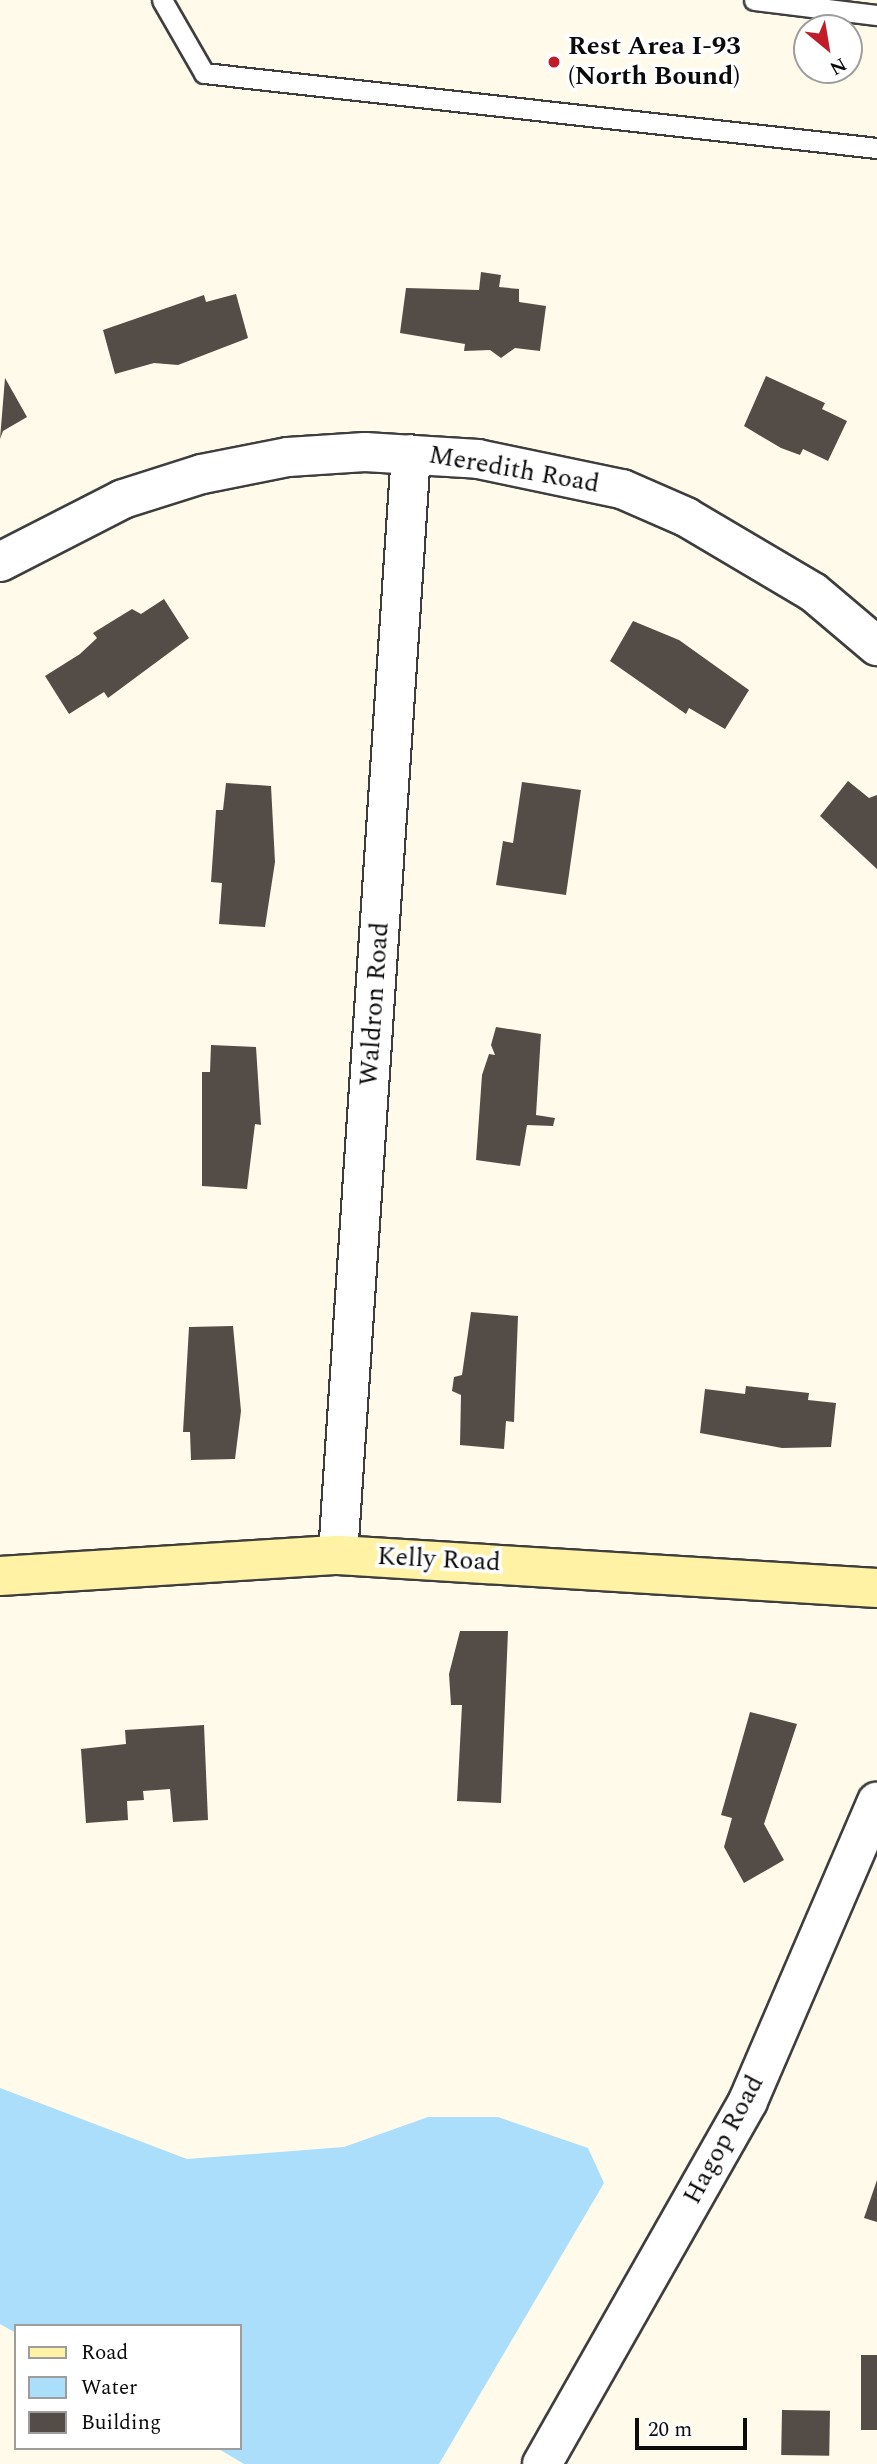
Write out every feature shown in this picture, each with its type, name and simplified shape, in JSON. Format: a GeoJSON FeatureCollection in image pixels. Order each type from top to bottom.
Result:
{"type":"FeatureCollection","features":[{"type":"Feature","properties":{"kind":"street","name":"Meredith Road"},"geometry":{"type":"LineString","coordinates":[[0,562],[123,499],[202,474],[288,457],[411,454],[478,459],[622,489],[746,548],[813,592],[877,646]]}},
{"type":"Feature","properties":{"kind":"street","name":"Waldron Road"},"geometry":{"type":"LineString","coordinates":[[338,1555],[411,454]]}},
{"type":"Feature","properties":{"kind":"street","name":"Kelly Road"},"geometry":{"type":"LineString","coordinates":[[0,1576],[338,1555],[877,1588]]}},
{"type":"Feature","properties":{"kind":"street","name":"Hagop Road"},"geometry":{"type":"LineString","coordinates":[[542,2464],[748,2101],[877,1802]]}},
{"type":"Feature","properties":{"kind":"lane"},"geometry":{"type":"LineString","coordinates":[[162,0],[204,73],[877,148]]}},
{"type":"Feature","properties":{"kind":"lane"},"geometry":{"type":"LineString","coordinates":[[754,0],[877,15]]}},
{"type":"Feature","properties":{"kind":"water"},"geometry":{"type":"Polygon","coordinates":[[[0,2088],[187,2159],[344,2147],[428,2117],[498,2117],[588,2148],[604,2183],[439,2464],[244,2464],[220,2450],[242,2450],[242,2324],[14,2324],[14,2332],[0,2324],[0,2088]]]}},
{"type":"Feature","properties":{"kind":"building"},"geometry":{"type":"Polygon","coordinates":[[[481,272],[501,275],[499,287],[519,289],[519,302],[546,306],[540,351],[515,348],[501,358],[490,350],[464,351],[465,344],[400,333],[406,288],[479,290],[481,272]]]}},
{"type":"Feature","properties":{"kind":"building"},"geometry":{"type":"Polygon","coordinates":[[[236,294],[248,338],[178,365],[154,363],[115,374],[103,330],[204,295],[206,302],[236,294]]]}},
{"type":"Feature","properties":{"kind":"building"},"geometry":{"type":"Polygon","coordinates":[[[766,376],[825,403],[822,409],[847,421],[828,461],[803,449],[800,455],[781,448],[744,426],[766,376]]]}},
{"type":"Feature","properties":{"kind":"building"},"geometry":{"type":"Polygon","coordinates":[[[5,378],[27,417],[3,431],[0,439],[5,378]]]}},
{"type":"Feature","properties":{"kind":"building"},"geometry":{"type":"Polygon","coordinates":[[[164,599],[189,638],[108,698],[104,692],[69,714],[45,676],[80,654],[97,638],[93,633],[132,609],[141,614],[164,599]]]}},
{"type":"Feature","properties":{"kind":"building"},"geometry":{"type":"Polygon","coordinates":[[[633,621],[679,640],[749,690],[725,729],[689,708],[686,714],[610,661],[633,621]]]}},
{"type":"Feature","properties":{"kind":"building"},"geometry":{"type":"Polygon","coordinates":[[[848,781],[869,798],[877,795],[877,869],[820,816],[848,781]]]}},
{"type":"Feature","properties":{"kind":"building"},"geometry":{"type":"Polygon","coordinates":[[[522,782],[581,790],[566,895],[496,885],[503,841],[513,843],[522,782]]]}},
{"type":"Feature","properties":{"kind":"building"},"geometry":{"type":"Polygon","coordinates":[[[226,783],[271,786],[275,862],[265,927],[219,924],[222,883],[211,882],[216,810],[223,810],[226,783]]]}},
{"type":"Feature","properties":{"kind":"building"},"geometry":{"type":"Polygon","coordinates":[[[496,1027],[541,1034],[536,1115],[555,1118],[553,1126],[527,1125],[520,1166],[476,1160],[482,1075],[489,1054],[495,1055],[491,1045],[496,1027]]]}},
{"type":"Feature","properties":{"kind":"building"},"geometry":{"type":"Polygon","coordinates":[[[211,1045],[256,1047],[261,1125],[255,1124],[247,1189],[202,1186],[202,1072],[210,1072],[211,1045]]]}},
{"type":"Feature","properties":{"kind":"building"},"geometry":{"type":"Polygon","coordinates":[[[471,1312],[518,1316],[514,1422],[506,1421],[504,1449],[460,1445],[461,1395],[452,1391],[454,1377],[462,1375],[471,1312]]]}},
{"type":"Feature","properties":{"kind":"building"},"geometry":{"type":"Polygon","coordinates":[[[233,1326],[241,1411],[235,1459],[191,1460],[190,1432],[183,1432],[189,1327],[233,1326]]]}},
{"type":"Feature","properties":{"kind":"building"},"geometry":{"type":"Polygon","coordinates":[[[746,1386],[809,1393],[808,1400],[836,1403],[831,1447],[782,1448],[700,1433],[705,1389],[745,1394],[746,1386]]]}},
{"type":"Feature","properties":{"kind":"building"},"geometry":{"type":"Polygon","coordinates":[[[460,1631],[508,1631],[501,1803],[457,1801],[462,1705],[451,1705],[449,1674],[460,1631]]]}},
{"type":"Feature","properties":{"kind":"building"},"geometry":{"type":"Polygon","coordinates":[[[750,1712],[797,1724],[764,1824],[784,1860],[744,1883],[724,1847],[732,1818],[721,1815],[750,1712]]]}},
{"type":"Feature","properties":{"kind":"building"},"geometry":{"type":"Polygon","coordinates":[[[204,1725],[208,1820],[173,1822],[170,1789],[143,1791],[144,1800],[127,1801],[128,1820],[86,1823],[81,1749],[126,1744],[125,1730],[204,1725]]]}},
{"type":"Feature","properties":{"kind":"building"},"geometry":{"type":"Polygon","coordinates":[[[877,2180],[877,2222],[864,2218],[877,2180]]]}},
{"type":"Feature","properties":{"kind":"building"},"geometry":{"type":"Polygon","coordinates":[[[861,2355],[877,2355],[877,2430],[861,2430],[861,2355]]]}},
{"type":"Feature","properties":{"kind":"building"},"geometry":{"type":"Polygon","coordinates":[[[782,2410],[830,2411],[829,2456],[781,2455],[782,2410]]]}},
{"type":"Feature","properties":{"kind":"place","name":"Rest Area I-93 (North Bound)"},"geometry":{"type":"Point","coordinates":[554,62]}}]}
